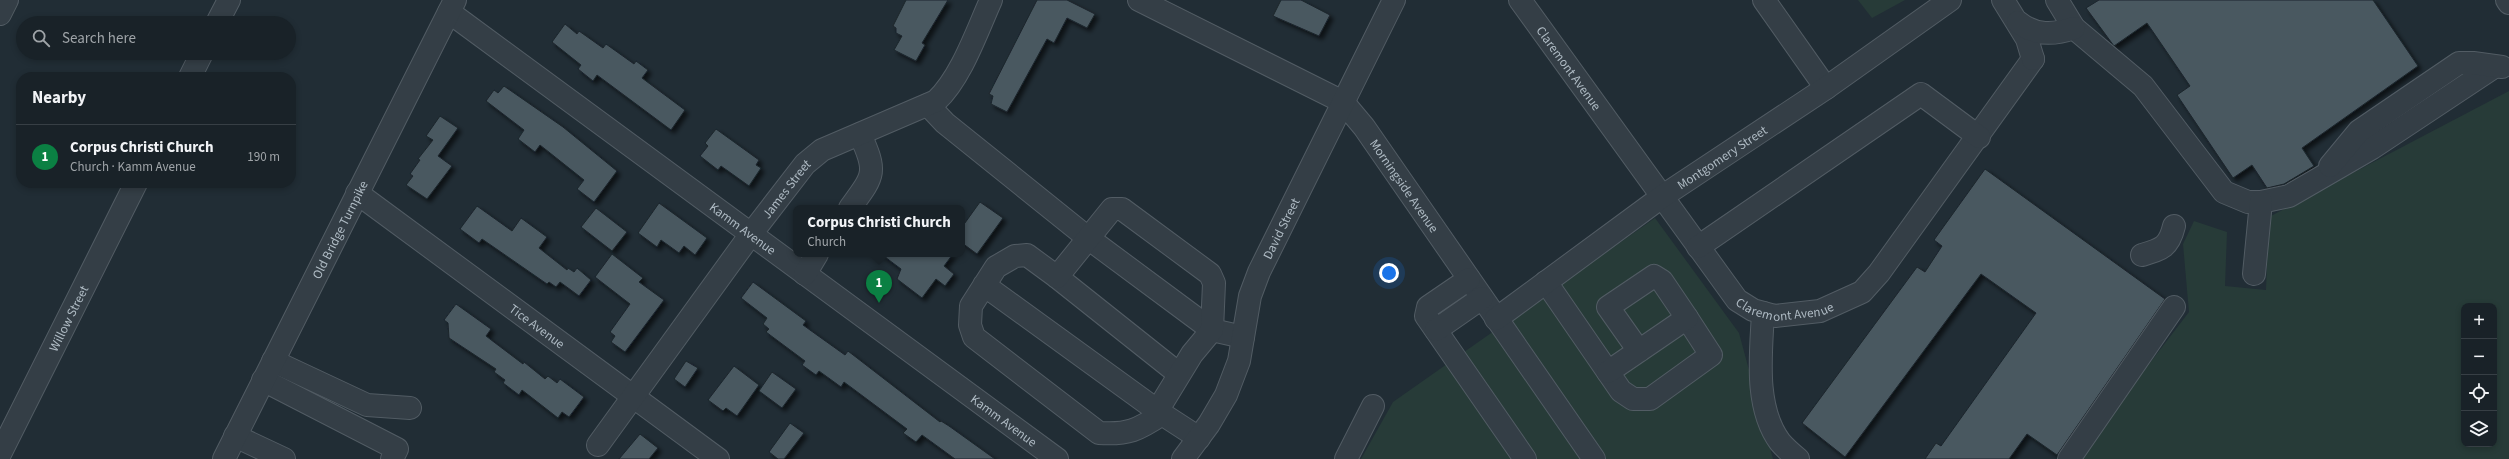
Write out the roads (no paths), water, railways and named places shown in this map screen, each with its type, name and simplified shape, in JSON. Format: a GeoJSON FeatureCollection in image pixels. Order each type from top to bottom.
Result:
{"type":"FeatureCollection","features":[{"type":"Feature","properties":{"kind":"street"},"geometry":{"type":"LineString","coordinates":[[0,14],[7,0]]}},
{"type":"Feature","properties":{"kind":"street"},"geometry":{"type":"LineString","coordinates":[[220,16],[228,0]]}},
{"type":"Feature","properties":{"kind":"street","name":"James Street"},"geometry":{"type":"LineString","coordinates":[[598,445],[751,234],[805,164],[822,150],[928,105],[944,94],[991,0]]}},
{"type":"Feature","properties":{"kind":"street","name":"Morningside Avenue"},"geometry":{"type":"LineString","coordinates":[[1139,0],[1343,102],[1364,127],[1594,459]]}},
{"type":"Feature","properties":{"kind":"street","name":"David Street"},"geometry":{"type":"LineString","coordinates":[[1183,459],[1209,424],[1226,395],[1239,361],[1250,296],[1259,272],[1394,0]]}},
{"type":"Feature","properties":{"kind":"street","name":"Claremont Avenue"},"geometry":{"type":"LineString","coordinates":[[1520,0],[1737,300],[1753,310],[1775,316],[1820,311],[1862,292],[1879,273],[2038,58],[2066,31]]}},
{"type":"Feature","properties":{"kind":"street"},"geometry":{"type":"LineString","coordinates":[[1764,0],[1826,88]]}},
{"type":"Feature","properties":{"kind":"street","name":"Montgomery Street"},"geometry":{"type":"LineString","coordinates":[[1496,319],[1663,196],[1826,88],[1950,0]]}},
{"type":"Feature","properties":{"kind":"street"},"geometry":{"type":"LineString","coordinates":[[2003,0],[2018,22],[2038,58]]}},
{"type":"Feature","properties":{"kind":"street"},"geometry":{"type":"LineString","coordinates":[[2057,0],[2066,31],[2143,86],[2224,192],[2248,202],[2261,202],[2289,196],[2372,148],[2502,67]]}},
{"type":"Feature","properties":{"kind":"street","name":"Old Bridge Turnpike"},"geometry":{"type":"LineString","coordinates":[[224,459],[452,6]]}},
{"type":"Feature","properties":{"kind":"street","name":"Kamm Avenue"},"geometry":{"type":"LineString","coordinates":[[452,6],[751,234],[1056,459]]}},
{"type":"Feature","properties":{"kind":"street"},"geometry":{"type":"LineString","coordinates":[[2018,22],[2026,28],[2042,33],[2066,31]]}},
{"type":"Feature","properties":{"kind":"street"},"geometry":{"type":"LineString","coordinates":[[192,72],[198,60]]}},
{"type":"Feature","properties":{"kind":"street"},"geometry":{"type":"LineString","coordinates":[[1698,247],[1921,94],[1979,137]]}},
{"type":"Feature","properties":{"kind":"street"},"geometry":{"type":"LineString","coordinates":[[928,105],[945,123],[1088,238],[1212,330],[1243,337]]}},
{"type":"Feature","properties":{"kind":"street"},"geometry":{"type":"LineString","coordinates":[[852,205],[868,184],[873,169],[860,134]]}},
{"type":"Feature","properties":{"kind":"street","name":"Willow Street"},"geometry":{"type":"LineString","coordinates":[[0,454],[133,188]]}},
{"type":"Feature","properties":{"kind":"street","name":"Tice Avenue"},"geometry":{"type":"LineString","coordinates":[[357,193],[718,459]]}},
{"type":"Feature","properties":{"kind":"street"},"geometry":{"type":"LineString","coordinates":[[2254,274],[2261,202]]}},
{"type":"Feature","properties":{"kind":"street"},"geometry":{"type":"LineString","coordinates":[[1057,277],[1112,209],[1122,209],[1210,274],[1214,283],[1212,330],[1192,354],[1159,408],[1162,414]]}},
{"type":"Feature","properties":{"kind":"street"},"geometry":{"type":"LineString","coordinates":[[2142,255],[2159,250],[2170,240],[2174,226]]}},
{"type":"Feature","properties":{"kind":"street"},"geometry":{"type":"LineString","coordinates":[[1162,414],[1139,430],[1120,434],[1099,433],[974,337],[970,325],[971,306],[996,267],[1015,256],[1027,255],[1180,374]]}},
{"type":"Feature","properties":{"kind":"street"},"geometry":{"type":"LineString","coordinates":[[805,274],[815,257]]}},
{"type":"Feature","properties":{"kind":"street"},"geometry":{"type":"LineString","coordinates":[[1546,282],[1621,391],[1633,399],[1650,399],[1711,355],[1662,281],[1654,276],[1608,307],[1639,351]]}},
{"type":"Feature","properties":{"kind":"street"},"geometry":{"type":"LineString","coordinates":[[1469,279],[1428,307],[1426,316],[1525,459]]}},
{"type":"Feature","properties":{"kind":"street"},"geometry":{"type":"LineString","coordinates":[[984,285],[1162,414],[1199,438]]}},
{"type":"Feature","properties":{"kind":"street"},"geometry":{"type":"LineString","coordinates":[[1436,330],[1482,298]]}},
{"type":"Feature","properties":{"kind":"street"},"geometry":{"type":"LineString","coordinates":[[2069,459],[2174,307]]}},
{"type":"Feature","properties":{"kind":"street"},"geometry":{"type":"LineString","coordinates":[[1763,313],[1760,357],[1767,416],[1780,442],[1798,459]]}},
{"type":"Feature","properties":{"kind":"street"},"geometry":{"type":"LineString","coordinates":[[1608,372],[1686,318]]}},
{"type":"Feature","properties":{"kind":"street"},"geometry":{"type":"LineString","coordinates":[[268,371],[367,405],[410,408]]}},
{"type":"Feature","properties":{"kind":"street"},"geometry":{"type":"LineString","coordinates":[[268,371],[396,449],[395,458]]}},
{"type":"Feature","properties":{"kind":"street"},"geometry":{"type":"LineString","coordinates":[[1346,459],[1372,406]]}},
{"type":"Feature","properties":{"kind":"street"},"geometry":{"type":"LineString","coordinates":[[235,436],[284,459]]}},
{"type":"Feature","properties":{"kind":"place","name":"Corpus Christi Church"},"geometry":{"type":"Point","coordinates":[879,303]}}]}
